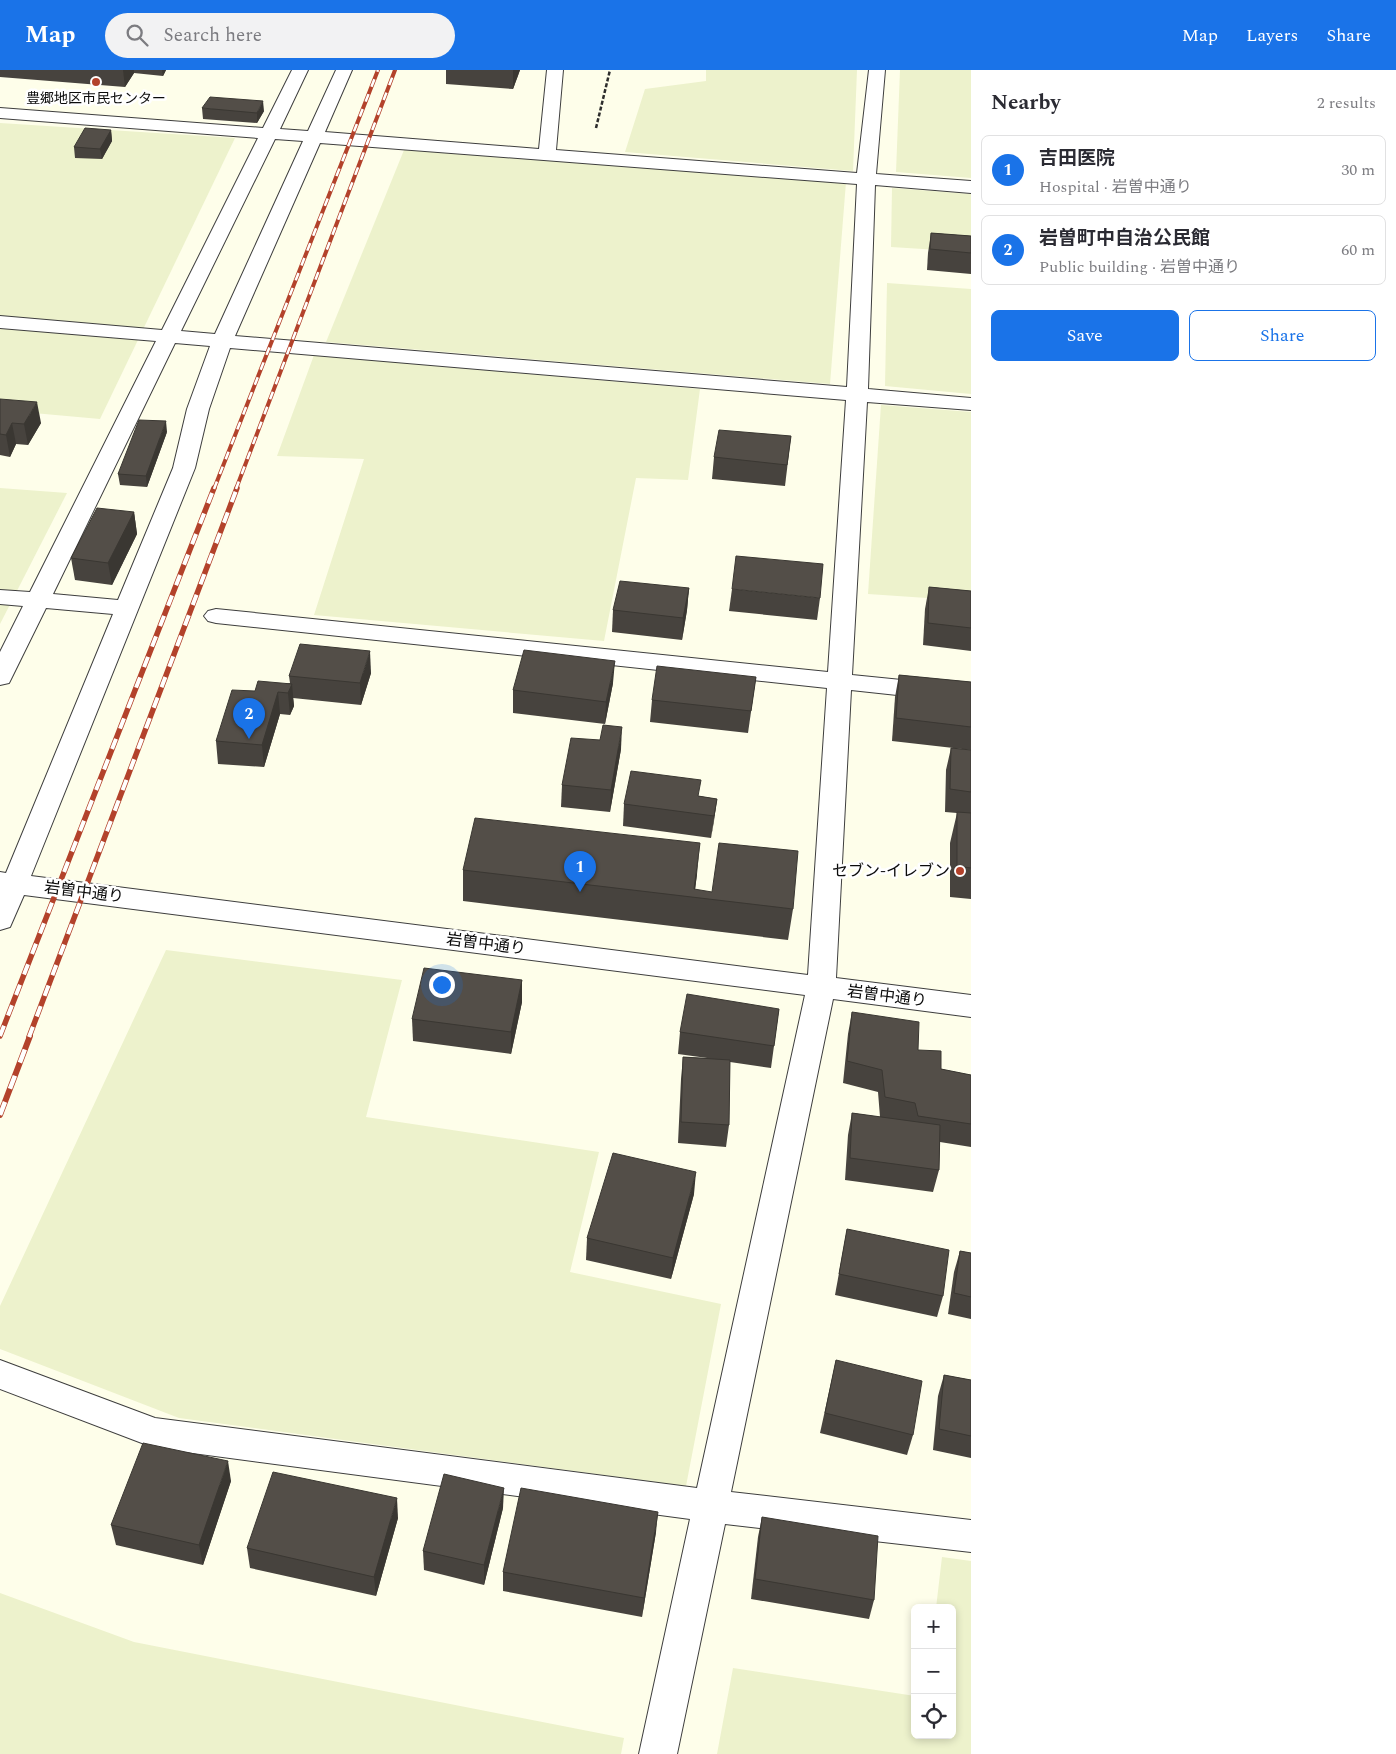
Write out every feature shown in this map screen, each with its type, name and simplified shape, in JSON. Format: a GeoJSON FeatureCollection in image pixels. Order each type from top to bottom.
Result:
{"type":"FeatureCollection","features":[{"type":"Feature","properties":{"kind":"street"},"geometry":{"type":"LineString","coordinates":[[0,677],[300,70]]}},
{"type":"Feature","properties":{"kind":"street"},"geometry":{"type":"LineString","coordinates":[[0,920],[7,882],[127,608],[184,468],[198,409],[222,341],[344,70]]}},
{"type":"Feature","properties":{"kind":"street"},"geometry":{"type":"LineString","coordinates":[[547,155],[555,70]]}},
{"type":"Feature","properties":{"kind":"street"},"geometry":{"type":"LineString","coordinates":[[658,1754],[821,987],[857,394],[866,178],[877,70]]}},
{"type":"Feature","properties":{"kind":"street"},"geometry":{"type":"LineString","coordinates":[[0,113],[971,186]]}},
{"type":"Feature","properties":{"kind":"street"},"geometry":{"type":"LineString","coordinates":[[0,322],[971,404]]}},
{"type":"Feature","properties":{"kind":"street"},"geometry":{"type":"LineString","coordinates":[[0,596],[127,608]]}},
{"type":"Feature","properties":{"kind":"street"},"geometry":{"type":"LineString","coordinates":[[216,616],[971,695]]}},
{"type":"Feature","properties":{"kind":"street","name":"岩曽中通り"},"geometry":{"type":"LineString","coordinates":[[7,882],[971,1006]]}},
{"type":"Feature","properties":{"kind":"street"},"geometry":{"type":"LineString","coordinates":[[0,1374],[155,1433],[711,1506],[971,1536]]}},
{"type":"Feature","properties":{"kind":"path"},"geometry":{"type":"LineString","coordinates":[[589,158],[610,70]]}},
{"type":"Feature","properties":{"kind":"green space"},"geometry":{"type":"Polygon","coordinates":[[[706,70],[857,70],[853,171],[625,152],[645,89],[706,81],[706,70]]]}},
{"type":"Feature","properties":{"kind":"green space"},"geometry":{"type":"Polygon","coordinates":[[[900,70],[971,70],[971,178],[896,172],[900,70]]]}},
{"type":"Feature","properties":{"kind":"green space"},"geometry":{"type":"Polygon","coordinates":[[[0,123],[235,138],[100,419],[0,410],[0,123]]]}},
{"type":"Feature","properties":{"kind":"green space"},"geometry":{"type":"Polygon","coordinates":[[[404,150],[846,182],[830,384],[326,342],[404,150]]]}},
{"type":"Feature","properties":{"kind":"green space"},"geometry":{"type":"Polygon","coordinates":[[[892,188],[971,194],[971,252],[891,247],[892,188]]]}},
{"type":"Feature","properties":{"kind":"green space"},"geometry":{"type":"Polygon","coordinates":[[[887,283],[971,289],[971,394],[885,386],[887,283]]]}},
{"type":"Feature","properties":{"kind":"green space"},"geometry":{"type":"Polygon","coordinates":[[[314,355],[700,389],[688,480],[636,478],[604,641],[314,615],[364,459],[277,456],[314,355]]]}},
{"type":"Feature","properties":{"kind":"green space"},"geometry":{"type":"Polygon","coordinates":[[[881,405],[971,412],[971,601],[868,594],[881,405]]]}},
{"type":"Feature","properties":{"kind":"green space"},"geometry":{"type":"Polygon","coordinates":[[[0,488],[67,493],[0,624],[0,488]]]}},
{"type":"Feature","properties":{"kind":"green space"},"geometry":{"type":"Polygon","coordinates":[[[166,950],[402,980],[366,1117],[599,1152],[570,1272],[721,1304],[686,1486],[179,1418],[0,1349],[0,1306],[166,950]]]}},
{"type":"Feature","properties":{"kind":"green space"},"geometry":{"type":"Polygon","coordinates":[[[942,1557],[971,1561],[971,1754],[717,1754],[733,1668],[911,1695],[911,1739],[956,1739],[956,1604],[936,1604],[942,1557]]]}},
{"type":"Feature","properties":{"kind":"green space"},"geometry":{"type":"Polygon","coordinates":[[[0,1593],[134,1642],[624,1738],[621,1754],[0,1754],[0,1593]]]}},
{"type":"Feature","properties":{"kind":"building"},"geometry":{"type":"Polygon","coordinates":[[[210,97],[263,101],[257,113],[202,108],[210,97]]]}},
{"type":"Feature","properties":{"kind":"building"},"geometry":{"type":"Polygon","coordinates":[[[85,128],[111,130],[100,149],[74,147],[85,128]]]}},
{"type":"Feature","properties":{"kind":"building"},"geometry":{"type":"Polygon","coordinates":[[[931,233],[971,236],[971,253],[930,249],[931,233]]]}},
{"type":"Feature","properties":{"kind":"building"},"geometry":{"type":"Polygon","coordinates":[[[0,399],[37,402],[24,424],[12,423],[6,435],[0,434],[0,399]]]}},
{"type":"Feature","properties":{"kind":"building"},"geometry":{"type":"Polygon","coordinates":[[[139,420],[166,421],[146,476],[118,474],[139,420]]]}},
{"type":"Feature","properties":{"kind":"building"},"geometry":{"type":"Polygon","coordinates":[[[719,430],[791,436],[787,465],[714,457],[719,430]]]}},
{"type":"Feature","properties":{"kind":"building"},"geometry":{"type":"Polygon","coordinates":[[[97,508],[134,512],[108,563],[71,558],[97,508]]]}},
{"type":"Feature","properties":{"kind":"building"},"geometry":{"type":"Polygon","coordinates":[[[736,556],[823,564],[820,598],[732,589],[736,556]]]}},
{"type":"Feature","properties":{"kind":"building"},"geometry":{"type":"Polygon","coordinates":[[[620,581],[689,588],[683,618],[613,610],[620,581]]]}},
{"type":"Feature","properties":{"kind":"building"},"geometry":{"type":"Polygon","coordinates":[[[929,587],[971,591],[971,628],[928,623],[929,587]]]}},
{"type":"Feature","properties":{"kind":"building"},"geometry":{"type":"Polygon","coordinates":[[[300,644],[370,651],[360,683],[289,676],[300,644]]]}},
{"type":"Feature","properties":{"kind":"building"},"geometry":{"type":"Polygon","coordinates":[[[524,650],[615,661],[606,702],[513,690],[524,650]]]}},
{"type":"Feature","properties":{"kind":"building"},"geometry":{"type":"Polygon","coordinates":[[[657,666],[756,677],[751,711],[652,700],[657,666]]]}},
{"type":"Feature","properties":{"kind":"building"},"geometry":{"type":"Polygon","coordinates":[[[899,675],[971,682],[971,727],[896,718],[899,675]]]}},
{"type":"Feature","properties":{"kind":"building"},"geometry":{"type":"Polygon","coordinates":[[[258,681],[292,684],[288,693],[278,692],[262,745],[216,741],[232,690],[255,691],[258,681]]]}},
{"type":"Feature","properties":{"kind":"building"},"geometry":{"type":"Polygon","coordinates":[[[603,725],[622,727],[611,790],[562,785],[571,738],[600,740],[603,725]]]}},
{"type":"Feature","properties":{"kind":"building"},"geometry":{"type":"Polygon","coordinates":[[[951,748],[971,750],[971,792],[950,789],[951,748]]]}},
{"type":"Feature","properties":{"kind":"building"},"geometry":{"type":"Polygon","coordinates":[[[631,771],[701,780],[698,796],[717,799],[714,816],[624,804],[631,771]]]}},
{"type":"Feature","properties":{"kind":"building"},"geometry":{"type":"Polygon","coordinates":[[[957,812],[971,813],[971,868],[957,866],[957,812]]]}},
{"type":"Feature","properties":{"kind":"building"},"geometry":{"type":"Polygon","coordinates":[[[475,818],[700,843],[694,889],[712,892],[719,843],[798,851],[793,909],[463,870],[475,818]]]}},
{"type":"Feature","properties":{"kind":"building"},"geometry":{"type":"Polygon","coordinates":[[[424,968],[522,980],[511,1032],[412,1019],[424,968]]]}},
{"type":"Feature","properties":{"kind":"building"},"geometry":{"type":"Polygon","coordinates":[[[687,994],[779,1009],[774,1046],[680,1032],[687,994]]]}},
{"type":"Feature","properties":{"kind":"building"},"geometry":{"type":"Polygon","coordinates":[[[852,1012],[919,1022],[918,1050],[941,1051],[941,1069],[971,1075],[971,1124],[918,1116],[915,1103],[885,1097],[882,1070],[847,1061],[852,1012]]]}},
{"type":"Feature","properties":{"kind":"building"},"geometry":{"type":"Polygon","coordinates":[[[683,1057],[730,1060],[729,1125],[681,1122],[683,1057]]]}},
{"type":"Feature","properties":{"kind":"building"},"geometry":{"type":"Polygon","coordinates":[[[852,1113],[940,1125],[939,1170],[850,1158],[852,1113]]]}},
{"type":"Feature","properties":{"kind":"building"},"geometry":{"type":"Polygon","coordinates":[[[613,1153],[696,1172],[673,1258],[587,1238],[613,1153]]]}},
{"type":"Feature","properties":{"kind":"building"},"geometry":{"type":"Polygon","coordinates":[[[847,1229],[949,1250],[943,1296],[839,1274],[847,1229]]]}},
{"type":"Feature","properties":{"kind":"building"},"geometry":{"type":"Polygon","coordinates":[[[960,1251],[971,1253],[971,1297],[954,1293],[960,1251]]]}},
{"type":"Feature","properties":{"kind":"building"},"geometry":{"type":"Polygon","coordinates":[[[836,1360],[922,1381],[913,1435],[825,1413],[836,1360]]]}},
{"type":"Feature","properties":{"kind":"building"},"geometry":{"type":"Polygon","coordinates":[[[944,1375],[971,1380],[971,1436],[939,1429],[944,1375]]]}},
{"type":"Feature","properties":{"kind":"building"},"geometry":{"type":"Polygon","coordinates":[[[143,1443],[228,1461],[199,1545],[111,1525],[143,1443]]]}},
{"type":"Feature","properties":{"kind":"building"},"geometry":{"type":"Polygon","coordinates":[[[273,1472],[397,1498],[374,1577],[247,1548],[273,1472]]]}},
{"type":"Feature","properties":{"kind":"building"},"geometry":{"type":"Polygon","coordinates":[[[444,1474],[504,1488],[484,1565],[423,1551],[444,1474]]]}},
{"type":"Feature","properties":{"kind":"building"},"geometry":{"type":"Polygon","coordinates":[[[521,1488],[658,1512],[644,1598],[503,1572],[521,1488]]]}},
{"type":"Feature","properties":{"kind":"building"},"geometry":{"type":"Polygon","coordinates":[[[762,1517],[878,1536],[874,1600],[755,1579],[762,1517]]]}},
{"type":"Feature","properties":{"kind":"railway"},"geometry":{"type":"LineString","coordinates":[[214,489],[378,70]]}},
{"type":"Feature","properties":{"kind":"railway"},"geometry":{"type":"LineString","coordinates":[[236,489],[395,70]]}},
{"type":"Feature","properties":{"kind":"railway"},"geometry":{"type":"LineString","coordinates":[[0,1036],[214,488]]}},
{"type":"Feature","properties":{"kind":"railway"},"geometry":{"type":"LineString","coordinates":[[29,1037],[237,488]]}},
{"type":"Feature","properties":{"kind":"railway"},"geometry":{"type":"LineString","coordinates":[[0,1115],[30,1036]]}},
{"type":"Feature","properties":{"kind":"place","name":"豊郷地区市民センター"},"geometry":{"type":"Point","coordinates":[96,82]}},
{"type":"Feature","properties":{"kind":"place","name":"岩曽町中自治公民館"},"geometry":{"type":"Point","coordinates":[249,739]}},
{"type":"Feature","properties":{"kind":"place","name":"セブン-イレブン"},"geometry":{"type":"Point","coordinates":[960,871]}},
{"type":"Feature","properties":{"kind":"place","name":"吉田医院"},"geometry":{"type":"Point","coordinates":[580,892]}}]}
